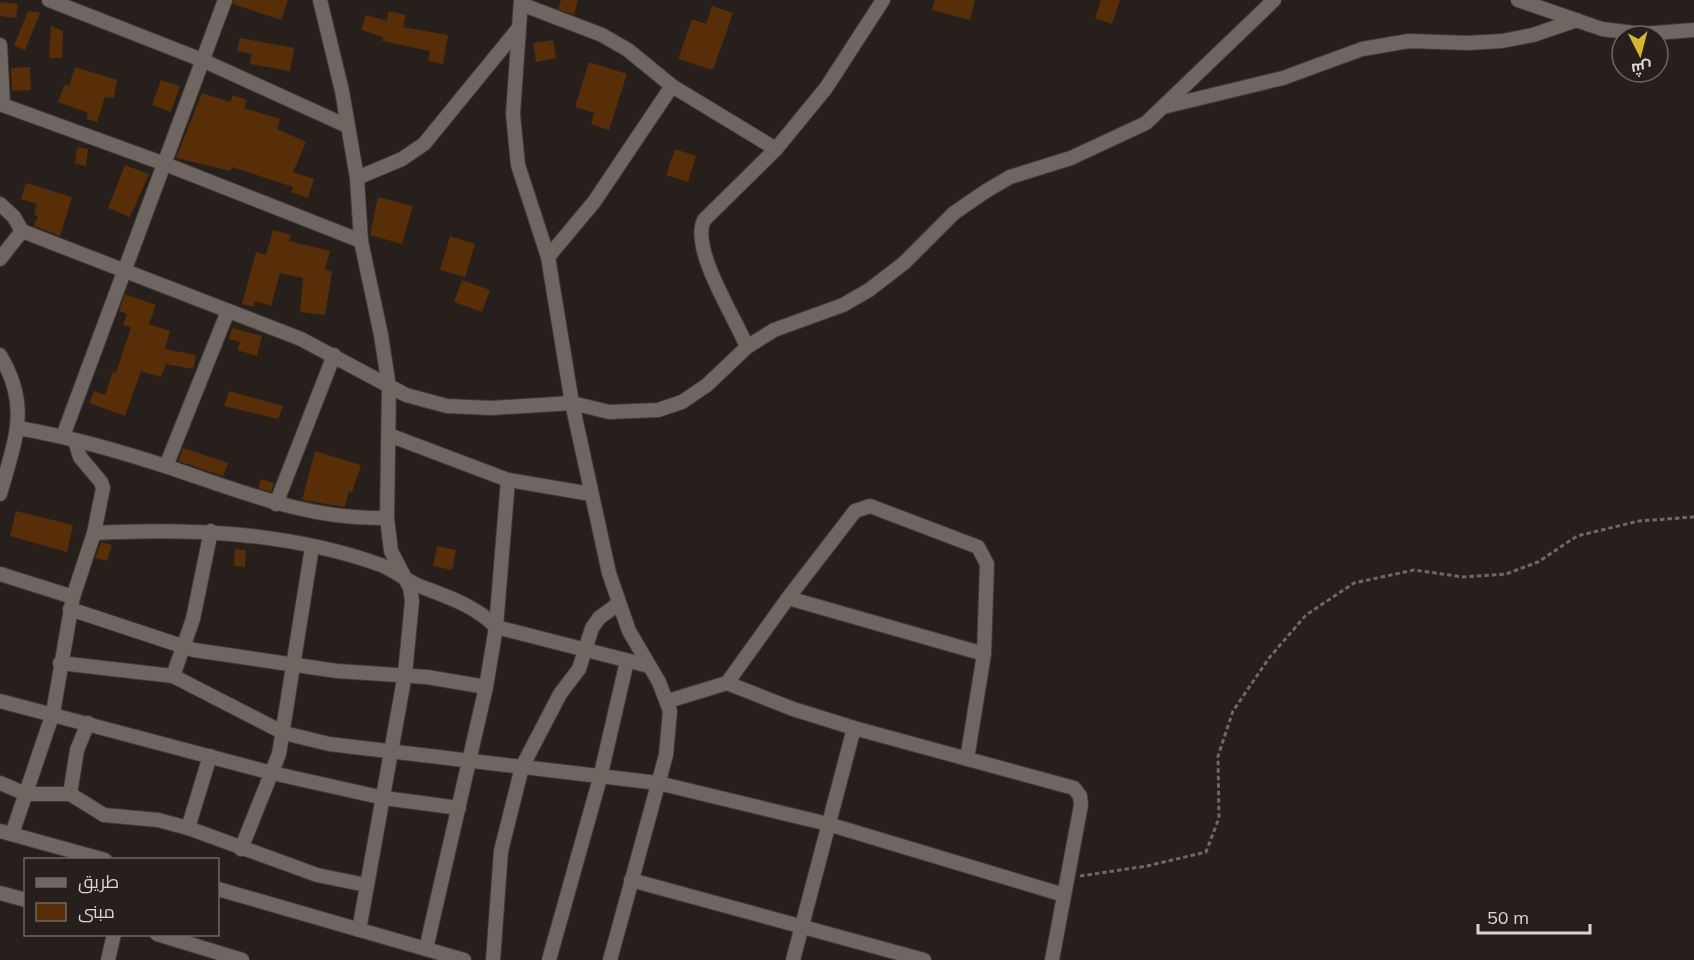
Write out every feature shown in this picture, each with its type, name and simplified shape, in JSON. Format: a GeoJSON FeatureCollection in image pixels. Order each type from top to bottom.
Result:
{"type":"FeatureCollection","features":[{"type":"Feature","properties":{"kind":"street"},"geometry":{"type":"LineString","coordinates":[[50,0],[66,3],[202,60],[347,126]]}},
{"type":"Feature","properties":{"kind":"street"},"geometry":{"type":"LineString","coordinates":[[98,858],[6,833],[26,794],[53,713],[72,603],[94,533],[103,488],[69,438],[126,269],[225,0]]}},
{"type":"Feature","properties":{"kind":"street"},"geometry":{"type":"LineString","coordinates":[[320,0],[342,91],[357,178],[361,241],[381,335],[389,387],[387,518],[391,551],[406,580],[412,601],[405,674],[359,930]]}},
{"type":"Feature","properties":{"kind":"street"},"geometry":{"type":"LineString","coordinates":[[747,347],[736,319],[708,264],[699,229],[704,220],[776,149],[826,88],[884,0]]}},
{"type":"Feature","properties":{"kind":"street"},"geometry":{"type":"LineString","coordinates":[[0,204],[14,217],[22,231],[126,269],[334,355],[389,387],[447,406],[491,408],[572,403],[609,412],[658,410],[682,402],[707,385],[747,347],[774,330],[843,305],[869,290],[904,263],[954,213],[1010,177],[1071,158],[1123,136],[1146,123],[1274,0]]}},
{"type":"Feature","properties":{"kind":"street"},"geometry":{"type":"LineString","coordinates":[[1518,0],[1602,29],[1642,34],[1694,30]]}},
{"type":"Feature","properties":{"kind":"street"},"geometry":{"type":"LineString","coordinates":[[610,960],[658,783],[669,725],[668,701],[629,631],[618,604],[572,403],[549,257],[518,165],[513,114],[521,2],[602,35],[644,62],[672,86],[776,149]]}},
{"type":"Feature","properties":{"kind":"street"},"geometry":{"type":"LineString","coordinates":[[1163,107],[1283,78],[1362,49],[1409,41],[1468,43],[1502,41],[1533,35],[1577,20]]}},
{"type":"Feature","properties":{"kind":"street"},"geometry":{"type":"LineString","coordinates":[[357,178],[402,159],[424,144],[518,29]]}},
{"type":"Feature","properties":{"kind":"street"},"geometry":{"type":"LineString","coordinates":[[0,45],[1,104],[165,164],[361,241]]}},
{"type":"Feature","properties":{"kind":"street"},"geometry":{"type":"LineString","coordinates":[[549,257],[594,202],[672,86]]}},
{"type":"Feature","properties":{"kind":"street"},"geometry":{"type":"LineString","coordinates":[[0,259],[22,231]]}},
{"type":"Feature","properties":{"kind":"street"},"geometry":{"type":"LineString","coordinates":[[166,466],[228,311]]}},
{"type":"Feature","properties":{"kind":"street"},"geometry":{"type":"LineString","coordinates":[[0,355],[17,389],[18,428],[0,494]]}},
{"type":"Feature","properties":{"kind":"street"},"geometry":{"type":"LineString","coordinates":[[276,504],[334,355]]}},
{"type":"Feature","properties":{"kind":"street"},"geometry":{"type":"LineString","coordinates":[[18,428],[69,438],[166,466],[276,504],[337,517],[387,518]]}},
{"type":"Feature","properties":{"kind":"street"},"geometry":{"type":"LineString","coordinates":[[388,435],[508,480],[591,494]]}},
{"type":"Feature","properties":{"kind":"street"},"geometry":{"type":"LineString","coordinates":[[426,949],[486,687],[496,627],[508,480]]}},
{"type":"Feature","properties":{"kind":"street"},"geometry":{"type":"LineString","coordinates":[[668,701],[727,683],[788,598],[855,511],[870,506],[978,547],[987,564],[984,654],[967,759]]}},
{"type":"Feature","properties":{"kind":"street"},"geometry":{"type":"LineString","coordinates":[[94,533],[154,530],[211,531],[265,537],[312,548],[381,566],[406,580],[478,610],[496,627],[649,666]]}},
{"type":"Feature","properties":{"kind":"street"},"geometry":{"type":"LineString","coordinates":[[172,676],[183,648],[202,583],[211,531]]}},
{"type":"Feature","properties":{"kind":"street"},"geometry":{"type":"LineString","coordinates":[[241,849],[272,773],[284,733],[312,548]]}},
{"type":"Feature","properties":{"kind":"street"},"geometry":{"type":"LineString","coordinates":[[0,574],[183,648],[346,672],[405,674],[486,687]]}},
{"type":"Feature","properties":{"kind":"street"},"geometry":{"type":"LineString","coordinates":[[788,598],[984,654]]}},
{"type":"Feature","properties":{"kind":"street"},"geometry":{"type":"LineString","coordinates":[[493,960],[501,851],[522,767],[560,694],[579,669],[592,628],[598,618],[618,604]]}},
{"type":"Feature","properties":{"kind":"street"},"geometry":{"type":"LineString","coordinates":[[549,960],[600,778],[627,661]]}},
{"type":"Feature","properties":{"kind":"street"},"geometry":{"type":"LineString","coordinates":[[60,663],[172,676],[284,733],[329,744],[471,759],[600,778],[658,783],[828,824],[1064,895]]}},
{"type":"Feature","properties":{"kind":"street"},"geometry":{"type":"LineString","coordinates":[[727,683],[793,709],[854,728],[1074,788],[1078,792],[1081,805],[1052,960]]}},
{"type":"Feature","properties":{"kind":"street"},"geometry":{"type":"LineString","coordinates":[[0,701],[53,713],[272,773],[384,798],[459,808]]}},
{"type":"Feature","properties":{"kind":"street"},"geometry":{"type":"LineString","coordinates":[[70,794],[75,759],[88,723]]}},
{"type":"Feature","properties":{"kind":"street"},"geometry":{"type":"LineString","coordinates":[[794,960],[854,728]]}},
{"type":"Feature","properties":{"kind":"street"},"geometry":{"type":"LineString","coordinates":[[188,828],[210,756]]}},
{"type":"Feature","properties":{"kind":"street"},"geometry":{"type":"LineString","coordinates":[[0,783],[26,794],[70,794],[104,815],[158,820],[188,828],[317,875],[366,885]]}},
{"type":"Feature","properties":{"kind":"street"},"geometry":{"type":"LineString","coordinates":[[631,880],[924,960]]}},
{"type":"Feature","properties":{"kind":"street"},"geometry":{"type":"LineString","coordinates":[[219,889],[464,960]]}},
{"type":"Feature","properties":{"kind":"street"},"geometry":{"type":"LineString","coordinates":[[0,893],[24,899]]}},
{"type":"Feature","properties":{"kind":"street"},"geometry":{"type":"LineString","coordinates":[[108,960],[114,936]]}},
{"type":"Feature","properties":{"kind":"street"},"geometry":{"type":"LineString","coordinates":[[164,936],[242,960]]}},
{"type":"Feature","properties":{"kind":"path"},"geometry":{"type":"LineString","coordinates":[[1067,878],[1148,866],[1206,852],[1219,818],[1218,756],[1233,711],[1269,658],[1306,615],[1354,583],[1414,570],[1463,577],[1506,574],[1538,562],[1577,537],[1639,521],[1694,517]]}},
{"type":"Feature","properties":{"kind":"building"},"geometry":{"type":"Polygon","coordinates":[[[234,0],[288,0],[281,20],[233,4],[234,0]]]}},
{"type":"Feature","properties":{"kind":"building"},"geometry":{"type":"Polygon","coordinates":[[[561,0],[578,0],[574,15],[558,9],[561,0]]]}},
{"type":"Feature","properties":{"kind":"building"},"geometry":{"type":"Polygon","coordinates":[[[935,0],[975,0],[970,20],[932,10],[935,0]]]}},
{"type":"Feature","properties":{"kind":"building"},"geometry":{"type":"Polygon","coordinates":[[[1101,0],[1120,0],[1112,24],[1095,18],[1101,0]]]}},
{"type":"Feature","properties":{"kind":"building"},"geometry":{"type":"Polygon","coordinates":[[[0,2],[18,4],[16,18],[0,16],[0,2]]]}},
{"type":"Feature","properties":{"kind":"building"},"geometry":{"type":"Polygon","coordinates":[[[712,6],[733,13],[713,70],[678,59],[692,19],[706,24],[712,6]]]}},
{"type":"Feature","properties":{"kind":"building"},"geometry":{"type":"Polygon","coordinates":[[[28,11],[40,13],[25,50],[14,46],[28,11]]]}},
{"type":"Feature","properties":{"kind":"building"},"geometry":{"type":"Polygon","coordinates":[[[388,11],[406,15],[403,27],[448,35],[443,64],[428,61],[430,51],[382,41],[383,37],[361,30],[366,15],[387,21],[388,11]]]}},
{"type":"Feature","properties":{"kind":"building"},"geometry":{"type":"Polygon","coordinates":[[[51,26],[63,31],[62,58],[49,58],[51,26]]]}},
{"type":"Feature","properties":{"kind":"building"},"geometry":{"type":"Polygon","coordinates":[[[240,38],[294,48],[290,71],[250,64],[252,54],[237,51],[240,38]]]}},
{"type":"Feature","properties":{"kind":"building"},"geometry":{"type":"Polygon","coordinates":[[[553,40],[556,58],[536,62],[533,43],[553,40]]]}},
{"type":"Feature","properties":{"kind":"building"},"geometry":{"type":"Polygon","coordinates":[[[589,62],[627,74],[609,130],[591,124],[594,113],[575,107],[589,62]]]}},
{"type":"Feature","properties":{"kind":"building"},"geometry":{"type":"Polygon","coordinates":[[[30,67],[31,90],[12,91],[11,68],[30,67]]]}},
{"type":"Feature","properties":{"kind":"building"},"geometry":{"type":"Polygon","coordinates":[[[75,67],[117,80],[114,98],[105,97],[97,122],[86,119],[88,113],[58,102],[65,84],[69,86],[75,67]]]}},
{"type":"Feature","properties":{"kind":"building"},"geometry":{"type":"Polygon","coordinates":[[[161,80],[180,86],[171,112],[152,105],[161,80]]]}},
{"type":"Feature","properties":{"kind":"building"},"geometry":{"type":"Polygon","coordinates":[[[202,93],[230,102],[233,95],[247,100],[244,108],[280,119],[277,129],[306,142],[293,172],[314,179],[308,198],[291,192],[293,187],[232,167],[230,171],[176,158],[202,93]]]}},
{"type":"Feature","properties":{"kind":"building"},"geometry":{"type":"Polygon","coordinates":[[[77,147],[88,149],[86,166],[75,164],[77,147]]]}},
{"type":"Feature","properties":{"kind":"building"},"geometry":{"type":"Polygon","coordinates":[[[675,149],[696,156],[688,182],[666,175],[675,149]]]}},
{"type":"Feature","properties":{"kind":"building"},"geometry":{"type":"Polygon","coordinates":[[[125,165],[149,174],[130,217],[108,208],[125,165]]]}},
{"type":"Feature","properties":{"kind":"building"},"geometry":{"type":"Polygon","coordinates":[[[26,183],[72,197],[60,236],[34,226],[38,216],[34,215],[37,204],[21,199],[26,183]]]}},
{"type":"Feature","properties":{"kind":"building"},"geometry":{"type":"Polygon","coordinates":[[[378,197],[413,206],[402,244],[370,235],[378,197]]]}},
{"type":"Feature","properties":{"kind":"building"},"geometry":{"type":"Polygon","coordinates":[[[273,230],[291,235],[289,241],[330,251],[325,269],[332,272],[325,315],[300,312],[303,278],[280,273],[271,306],[255,301],[253,307],[242,304],[256,252],[266,255],[273,230]]]}},
{"type":"Feature","properties":{"kind":"building"},"geometry":{"type":"Polygon","coordinates":[[[450,236],[475,244],[465,277],[440,270],[450,236]]]}},
{"type":"Feature","properties":{"kind":"building"},"geometry":{"type":"Polygon","coordinates":[[[462,280],[490,290],[482,312],[454,302],[462,280]]]}},
{"type":"Feature","properties":{"kind":"building"},"geometry":{"type":"Polygon","coordinates":[[[125,294],[156,305],[149,324],[170,331],[165,349],[196,355],[193,369],[166,364],[161,377],[141,371],[125,416],[89,403],[94,391],[105,395],[113,372],[116,373],[131,327],[123,325],[127,314],[119,311],[125,294]]]}},
{"type":"Feature","properties":{"kind":"building"},"geometry":{"type":"Polygon","coordinates":[[[232,328],[262,336],[257,356],[237,350],[240,342],[229,339],[232,328]]]}},
{"type":"Feature","properties":{"kind":"building"},"geometry":{"type":"Polygon","coordinates":[[[229,391],[283,406],[278,419],[224,406],[229,391]]]}},
{"type":"Feature","properties":{"kind":"building"},"geometry":{"type":"Polygon","coordinates":[[[183,448],[228,463],[223,476],[178,461],[183,448]]]}},
{"type":"Feature","properties":{"kind":"building"},"geometry":{"type":"Polygon","coordinates":[[[315,451],[361,465],[352,492],[349,491],[345,507],[302,500],[315,451]]]}},
{"type":"Feature","properties":{"kind":"building"},"geometry":{"type":"Polygon","coordinates":[[[261,479],[274,483],[271,492],[258,488],[261,479]]]}},
{"type":"Feature","properties":{"kind":"building"},"geometry":{"type":"Polygon","coordinates":[[[16,511],[73,525],[67,552],[10,536],[16,511]]]}},
{"type":"Feature","properties":{"kind":"building"},"geometry":{"type":"Polygon","coordinates":[[[101,542],[112,545],[107,561],[95,558],[101,542]]]}},
{"type":"Feature","properties":{"kind":"building"},"geometry":{"type":"Polygon","coordinates":[[[437,546],[456,550],[452,570],[433,566],[437,546]]]}},
{"type":"Feature","properties":{"kind":"building"},"geometry":{"type":"Polygon","coordinates":[[[235,549],[246,550],[245,567],[234,566],[235,549]]]}}]}
